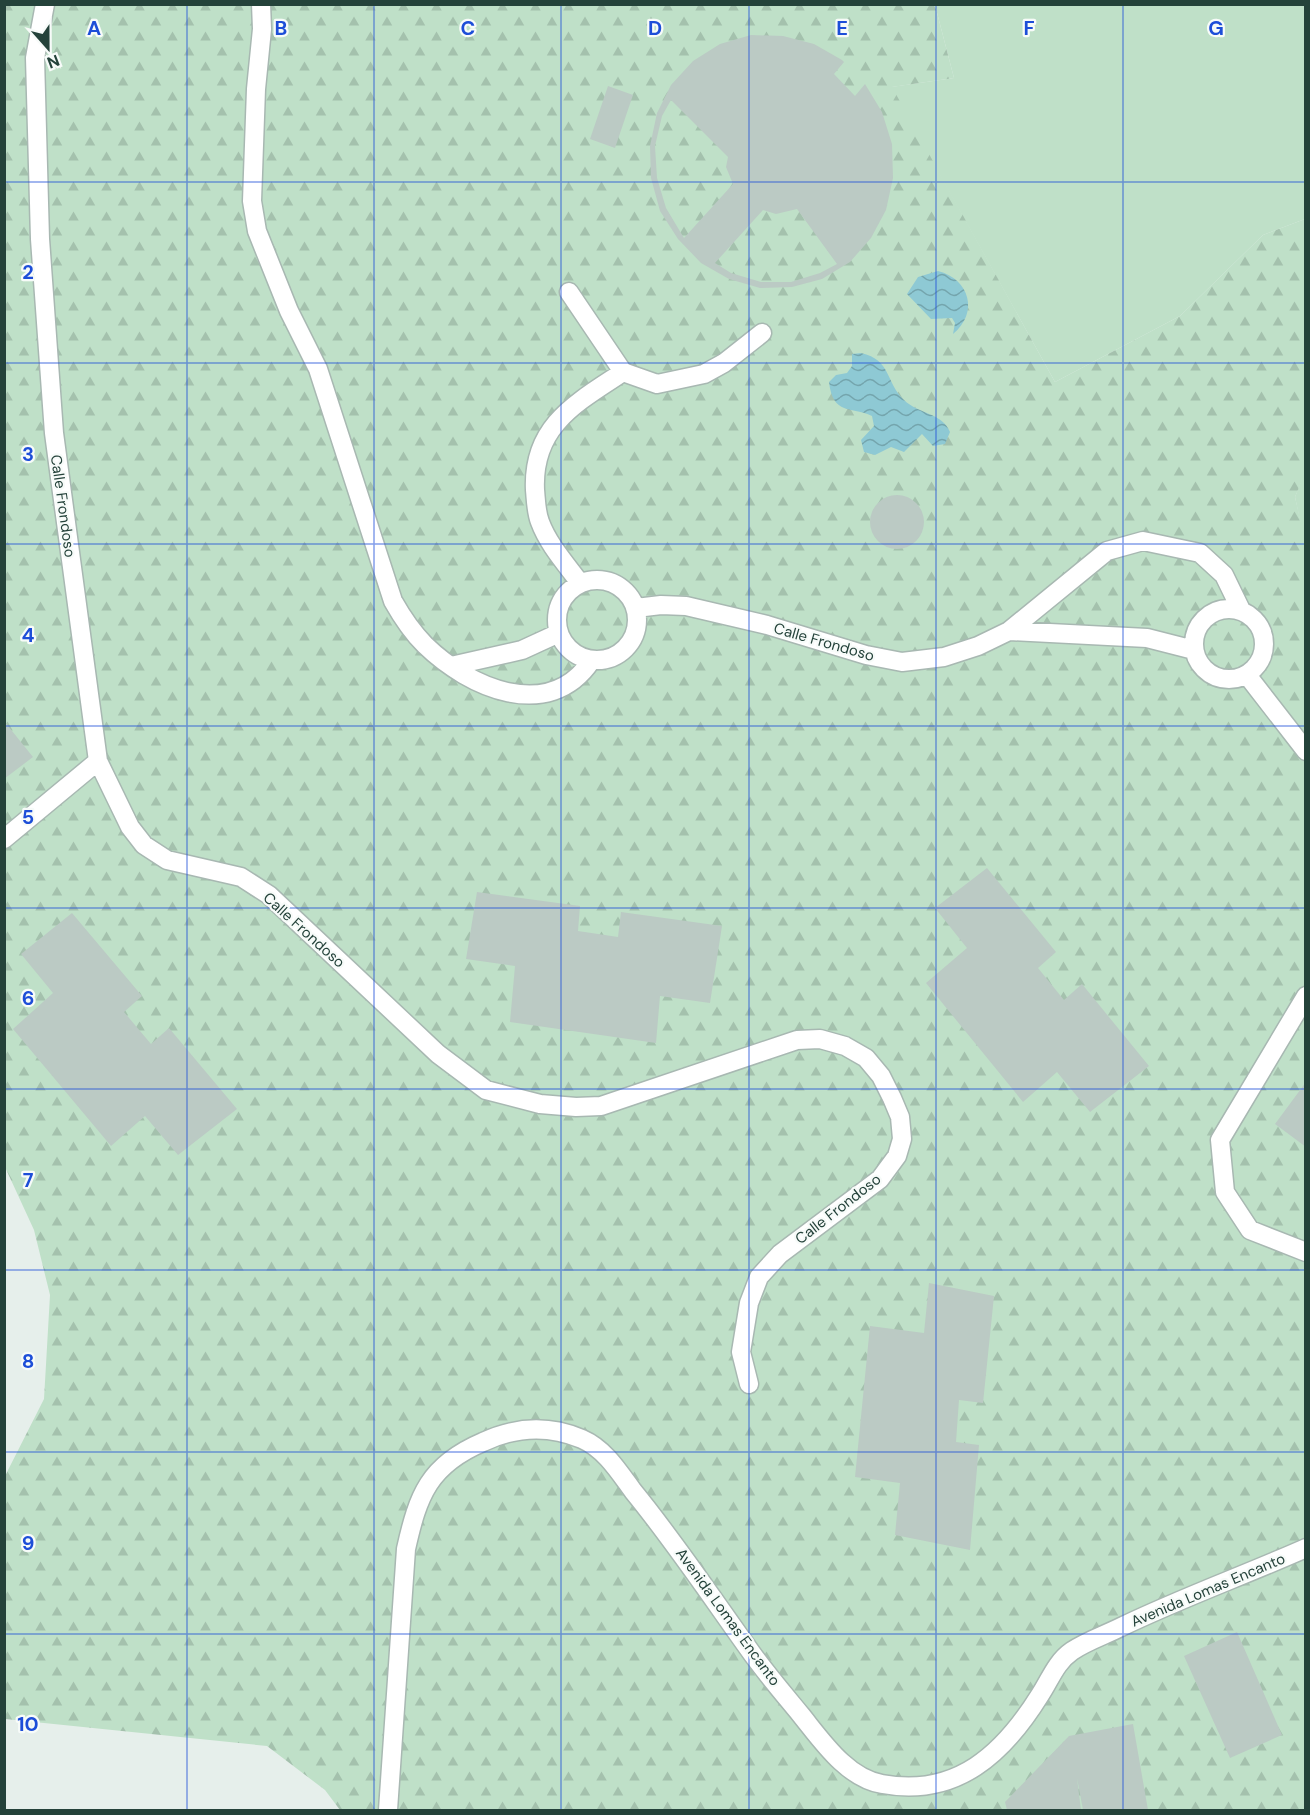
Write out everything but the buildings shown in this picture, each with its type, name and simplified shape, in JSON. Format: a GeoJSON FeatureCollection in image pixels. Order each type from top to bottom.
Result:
{"type":"FeatureCollection","features":[{"type":"Feature","properties":{"kind":"street","name":"Calle Frondoso"},"geometry":{"type":"LineString","coordinates":[[45,4],[35,58],[41,251],[54,433],[98,761],[130,827],[144,845],[167,860],[241,877],[269,895],[438,1054],[486,1090],[540,1104],[576,1107],[601,1106],[797,1040],[820,1039],[846,1046],[866,1058],[881,1076],[900,1117],[902,1138],[897,1156],[880,1179],[789,1247],[759,1277],[748,1303],[741,1352],[749,1384]]}},
{"type":"Feature","properties":{"kind":"street"},"geometry":{"type":"LineString","coordinates":[[261,4],[252,201],[257,231],[289,311],[318,369],[393,601],[409,628],[426,646],[451,666],[485,684],[513,694],[533,696],[567,686],[581,675],[591,661]]}},
{"type":"Feature","properties":{"kind":"street"},"geometry":{"type":"LineString","coordinates":[[569,292],[623,372],[657,384],[704,374],[724,363],[762,333]]}},
{"type":"Feature","properties":{"kind":"street"},"geometry":{"type":"LineString","coordinates":[[580,583],[549,541],[539,521],[535,494],[537,461],[542,440],[556,423],[592,392],[623,372]]}},
{"type":"Feature","properties":{"kind":"street","name":"Calle Frondoso"},"geometry":{"type":"LineString","coordinates":[[636,608],[660,604],[686,606],[767,625],[866,655],[902,662],[944,657],[1009,631],[1107,551],[1143,542],[1200,553],[1224,575],[1241,610]]}},
{"type":"Feature","properties":{"kind":"street"},"geometry":{"type":"LineString","coordinates":[[599,579],[618,585],[632,598],[636,608],[635,635],[623,651],[607,659],[591,661],[570,650],[559,633],[557,614],[565,596],[580,583],[599,579]]}},
{"type":"Feature","properties":{"kind":"street"},"geometry":{"type":"LineString","coordinates":[[1223,609],[1241,610],[1258,622],[1265,641],[1262,660],[1247,675],[1231,680],[1214,677],[1201,666],[1194,650],[1196,632],[1206,617],[1223,609]]}},
{"type":"Feature","properties":{"kind":"street","name":"Calle Frondoso"},"geometry":{"type":"LineString","coordinates":[[1009,631],[1147,638],[1194,650]]}},
{"type":"Feature","properties":{"kind":"street"},"geometry":{"type":"LineString","coordinates":[[451,666],[522,650],[559,633]]}},
{"type":"Feature","properties":{"kind":"street"},"geometry":{"type":"LineString","coordinates":[[1247,675],[1305,751]]}},
{"type":"Feature","properties":{"kind":"street"},"geometry":{"type":"LineString","coordinates":[[4,839],[98,761]]}},
{"type":"Feature","properties":{"kind":"street"},"geometry":{"type":"LineString","coordinates":[[1305,996],[1220,1140],[1225,1192],[1250,1230],[1305,1252]]}},
{"type":"Feature","properties":{"kind":"street","name":"Avenida Lomas Encanto"},"geometry":{"type":"LineString","coordinates":[[388,1810],[406,1549],[415,1508],[436,1472],[464,1450],[503,1432],[542,1428],[584,1440],[603,1453],[663,1527],[750,1651],[840,1763],[880,1784],[925,1785],[958,1776],[983,1764],[1008,1740],[1040,1696],[1057,1666],[1071,1652],[1139,1618],[1305,1548]]}},
{"type":"Feature","properties":{"kind":"green space"},"geometry":{"type":"Polygon","coordinates":[[[5,5],[935,5],[954,78],[892,87],[1055,382],[1180,316],[1263,235],[1305,219],[1306,471],[1295,497],[1306,544],[1305,1810],[340,1810],[325,1790],[267,1746],[5,1719],[5,1476],[44,1399],[50,1295],[34,1230],[5,1167],[5,5]]]}},
{"type":"Feature","properties":{"kind":"green space"},"geometry":{"type":"Polygon","coordinates":[[[935,5],[1305,5],[1305,219],[1263,235],[1180,316],[1055,382],[891,87],[954,78],[935,5]]]}},
{"type":"Feature","properties":{"kind":"green space"},"geometry":{"type":"Polygon","coordinates":[[[1305,471],[1305,544],[1295,497],[1305,471]]]}},
{"type":"Feature","properties":{"kind":"water"},"geometry":{"type":"Polygon","coordinates":[[[938,271],[958,281],[967,298],[966,316],[961,326],[953,334],[955,323],[952,318],[931,319],[907,294],[918,277],[938,271]]]}},
{"type":"Feature","properties":{"kind":"water"},"geometry":{"type":"Polygon","coordinates":[[[861,353],[871,356],[883,366],[904,400],[936,417],[947,426],[950,432],[945,444],[933,446],[922,434],[904,452],[891,447],[875,455],[864,452],[861,440],[874,426],[872,416],[839,405],[834,400],[829,382],[836,375],[847,373],[852,366],[852,354],[861,353]]]}}]}
